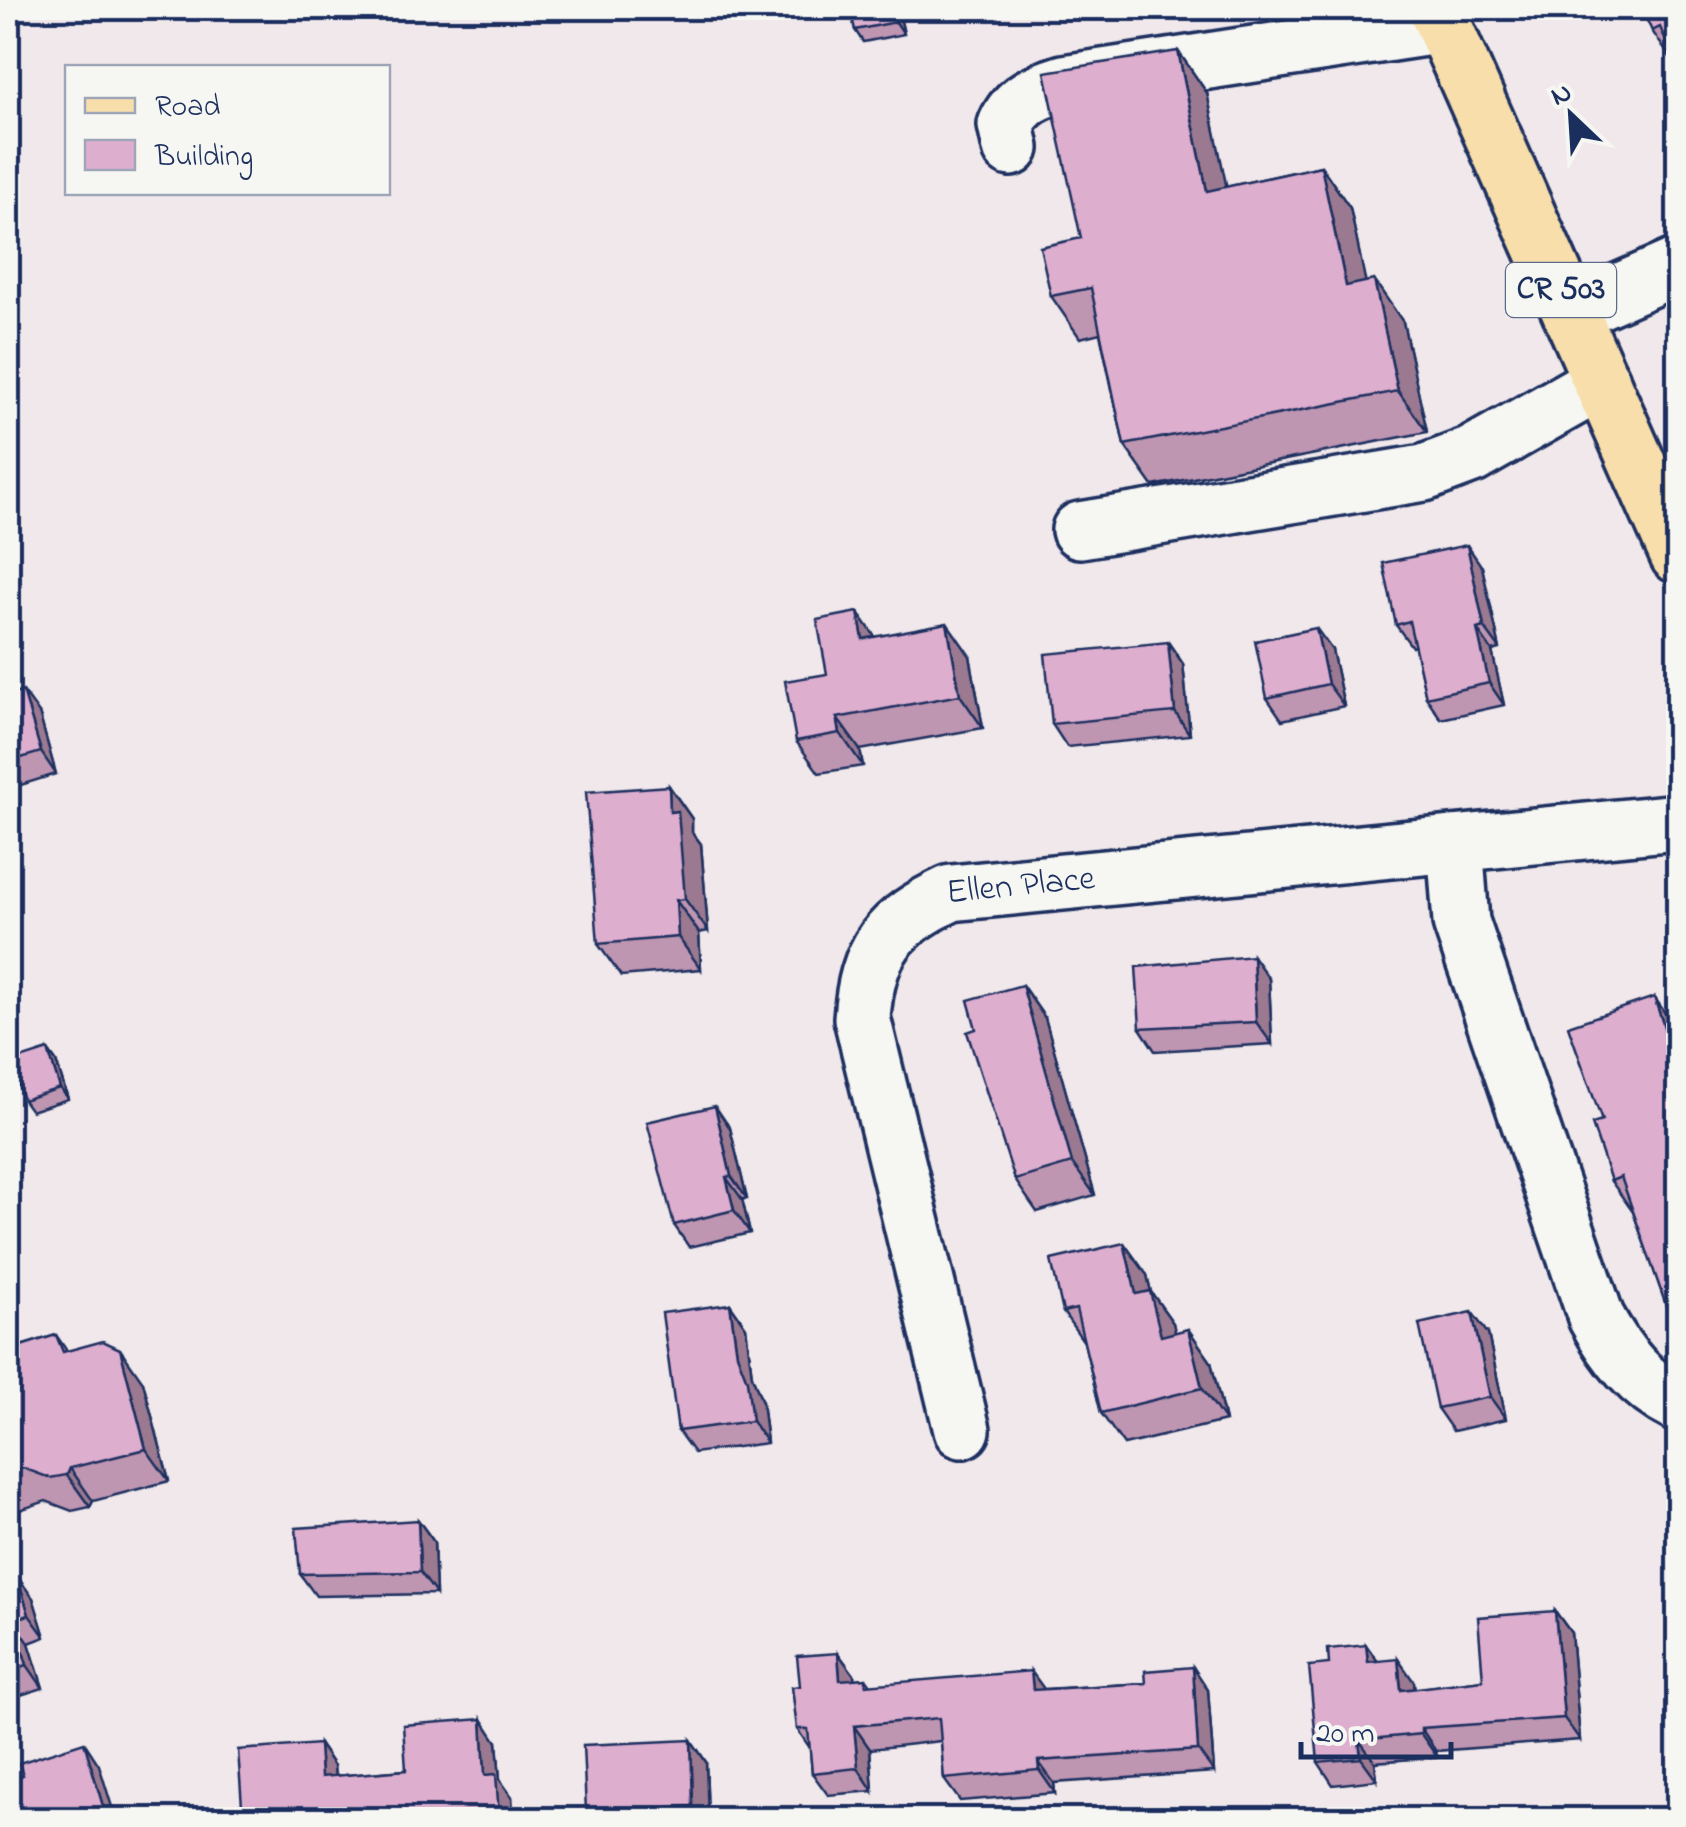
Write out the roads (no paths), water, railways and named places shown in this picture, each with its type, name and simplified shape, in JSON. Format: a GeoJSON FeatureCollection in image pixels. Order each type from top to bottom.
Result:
{"type":"FeatureCollection","features":[{"type":"Feature","properties":{"kind":"main road","name":"CR 503"},"geometry":{"type":"LineString","coordinates":[[1440,16],[1678,555]]}},
{"type":"Feature","properties":{"kind":"street"},"geometry":{"type":"LineString","coordinates":[[1011,148],[1006,125],[1017,106],[1034,93],[1064,83],[1440,16]]}},
{"type":"Feature","properties":{"kind":"street"},"geometry":{"type":"LineString","coordinates":[[1571,313],[1678,266]]}},
{"type":"Feature","properties":{"kind":"street"},"geometry":{"type":"LineString","coordinates":[[1080,530],[1424,473],[1472,454],[1602,381]]}},
{"type":"Feature","properties":{"kind":"street","name":"Ellen Place"},"geometry":{"type":"LineString","coordinates":[[962,1430],[862,1018],[864,981],[882,942],[911,912],[951,893],[1678,822]]}},
{"type":"Feature","properties":{"kind":"street"},"geometry":{"type":"LineString","coordinates":[[1456,844],[1461,922],[1596,1317],[1614,1351],[1630,1368],[1654,1391],[1678,1404]]}}]}
